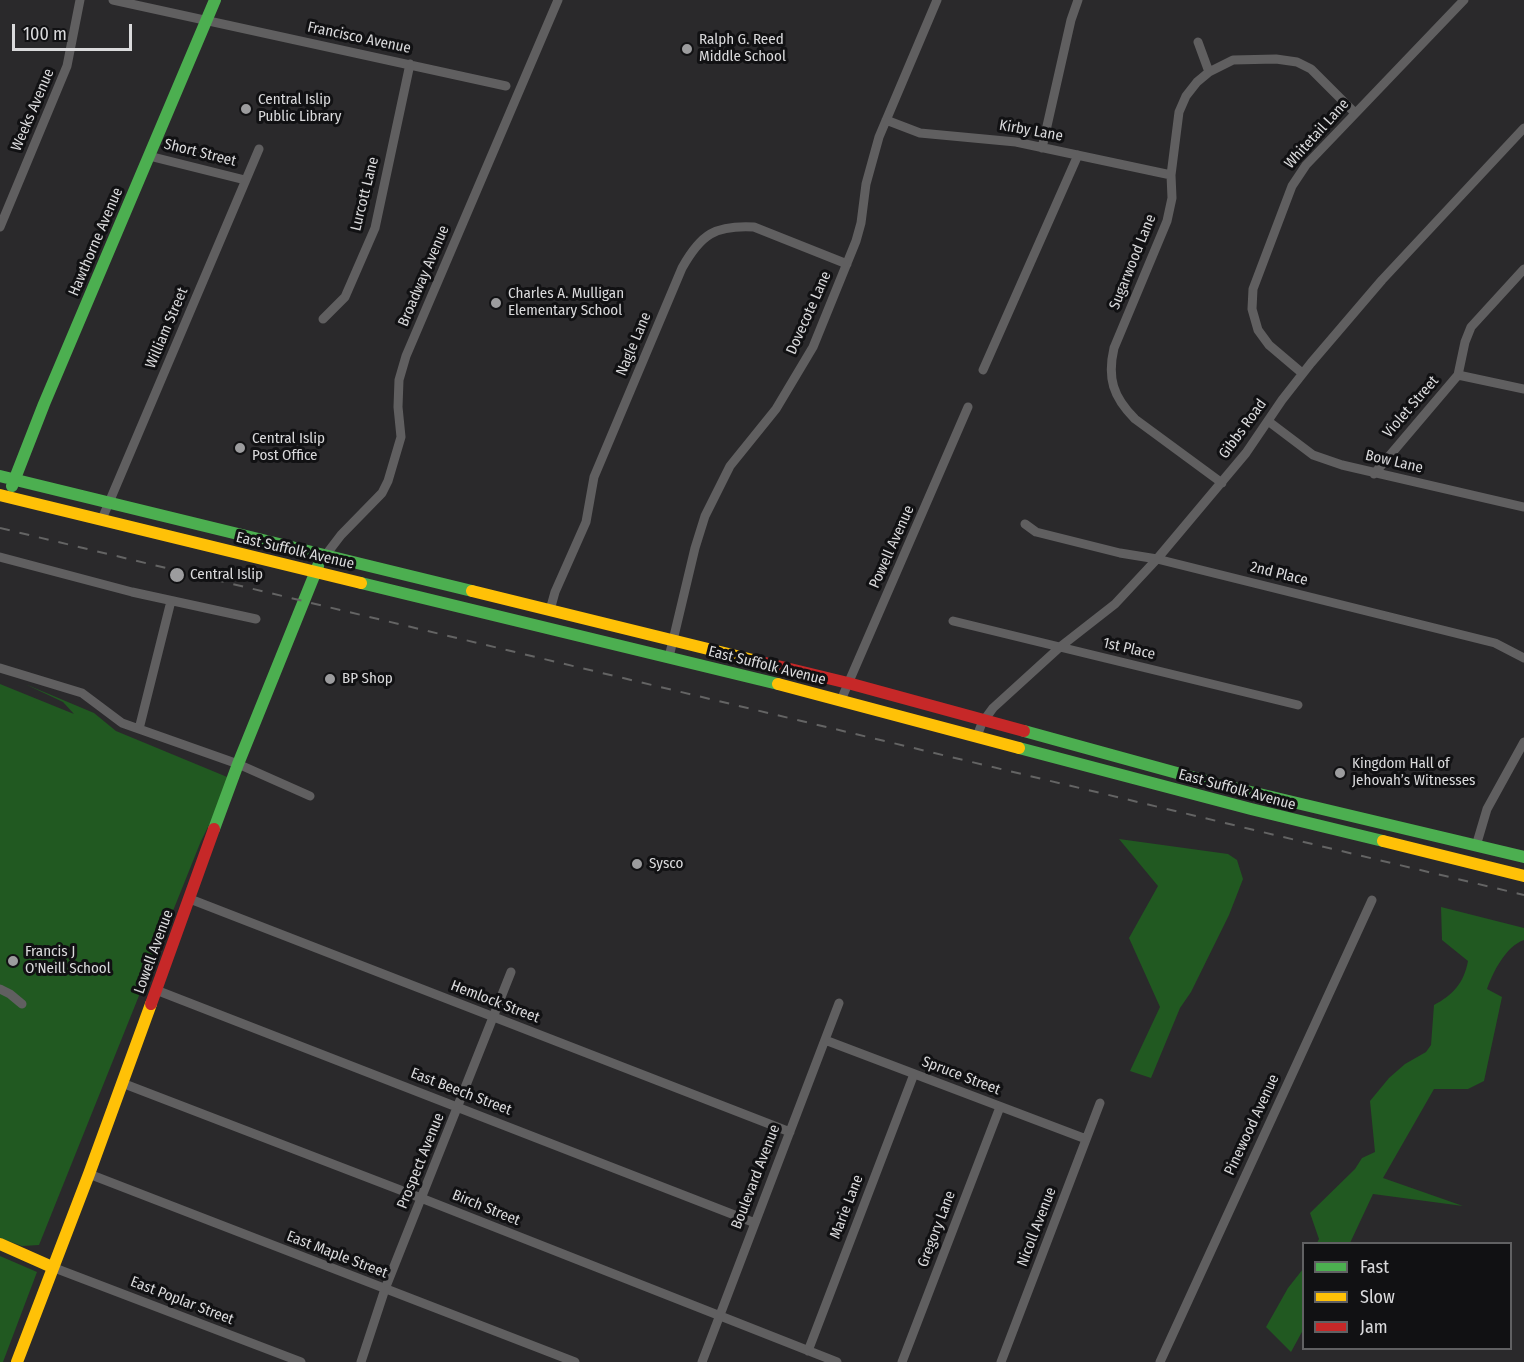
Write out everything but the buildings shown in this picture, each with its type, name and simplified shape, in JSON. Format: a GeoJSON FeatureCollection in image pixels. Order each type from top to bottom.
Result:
{"type":"FeatureCollection","features":[{"type":"Feature","properties":{"kind":"main road","name":"Hawthorne Avenue"},"geometry":{"type":"LineString","coordinates":[[4,496],[14,480],[215,0]]}},
{"type":"Feature","properties":{"kind":"main road","name":"East Suffolk Avenue"},"geometry":{"type":"LineString","coordinates":[[0,476],[848,683],[1217,784],[1524,857]]}},
{"type":"Feature","properties":{"kind":"main road","name":"East Suffolk Avenue"},"geometry":{"type":"LineString","coordinates":[[4,496],[669,657],[841,700],[1251,809],[1524,876]]}},
{"type":"Feature","properties":{"kind":"main road","name":"Lowell Avenue"},"geometry":{"type":"LineString","coordinates":[[21,1361],[52,1267],[89,1174],[237,764],[315,571],[325,555]]}},
{"type":"Feature","properties":{"kind":"main road"},"geometry":{"type":"LineString","coordinates":[[0,1244],[52,1267]]}},
{"type":"Feature","properties":{"kind":"street","name":"Weeks Avenue"},"geometry":{"type":"LineString","coordinates":[[0,226],[64,74],[80,0]]}},
{"type":"Feature","properties":{"kind":"street","name":"Francisco Avenue"},"geometry":{"type":"LineString","coordinates":[[112,0],[506,86]]}},
{"type":"Feature","properties":{"kind":"street","name":"Broadway Avenue"},"geometry":{"type":"LineString","coordinates":[[325,555],[382,493],[388,482],[401,437],[398,407],[399,380],[406,356],[558,0]]}},
{"type":"Feature","properties":{"kind":"street","name":"Dovecote Lane"},"geometry":{"type":"LineString","coordinates":[[669,657],[705,516],[718,487],[745,446],[776,409],[813,347],[856,241],[872,158],[937,0]]}},
{"type":"Feature","properties":{"kind":"street"},"geometry":{"type":"LineString","coordinates":[[1042,148],[1071,20],[1078,0]]}},
{"type":"Feature","properties":{"kind":"street","name":"Whitetail Lane"},"geometry":{"type":"LineString","coordinates":[[1302,373],[1269,345],[1258,330],[1252,309],[1253,289],[1292,186],[1297,176],[1355,113],[1464,0]]}},
{"type":"Feature","properties":{"kind":"street"},"geometry":{"type":"LineString","coordinates":[[1198,42],[1209,72]]}},
{"type":"Feature","properties":{"kind":"street","name":"Sugarwood Lane"},"geometry":{"type":"LineString","coordinates":[[1222,483],[1135,419],[1122,407],[1112,384],[1110,366],[1114,348],[1167,221],[1172,198],[1171,175],[1179,112],[1186,96],[1209,72],[1233,60],[1276,59],[1297,62],[1311,69],[1355,113]]}},
{"type":"Feature","properties":{"kind":"street","name":"Lurcott Lane"},"geometry":{"type":"LineString","coordinates":[[323,319],[345,297],[375,228],[410,64]]}},
{"type":"Feature","properties":{"kind":"street","name":"Kirby Lane"},"geometry":{"type":"LineString","coordinates":[[886,120],[920,133],[990,139],[1171,175]]}},
{"type":"Feature","properties":{"kind":"street","name":"Gibbs Road"},"geometry":{"type":"LineString","coordinates":[[976,736],[984,720],[1000,702],[1060,647],[1115,604],[1157,559],[1246,453],[1302,373],[1390,271],[1524,128]]}},
{"type":"Feature","properties":{"kind":"street","name":"William Street"},"geometry":{"type":"LineString","coordinates":[[102,519],[259,149]]}},
{"type":"Feature","properties":{"kind":"street"},"geometry":{"type":"LineString","coordinates":[[983,370],[1078,155]]}},
{"type":"Feature","properties":{"kind":"street","name":"Short Street"},"geometry":{"type":"LineString","coordinates":[[148,156],[244,180]]}},
{"type":"Feature","properties":{"kind":"street","name":"Nagle Lane"},"geometry":{"type":"LineString","coordinates":[[550,610],[555,592],[586,522],[594,477],[690,253],[703,238],[723,229],[738,226],[754,227],[847,264]]}},
{"type":"Feature","properties":{"kind":"street","name":"Violet Street"},"geometry":{"type":"LineString","coordinates":[[1374,474],[1458,375],[1465,342],[1471,327],[1524,269]]}},
{"type":"Feature","properties":{"kind":"street"},"geometry":{"type":"LineString","coordinates":[[1458,375],[1524,388]]}},
{"type":"Feature","properties":{"kind":"street","name":"Powell Avenue"},"geometry":{"type":"LineString","coordinates":[[841,700],[968,407]]}},
{"type":"Feature","properties":{"kind":"street","name":"Bow Lane"},"geometry":{"type":"LineString","coordinates":[[1268,421],[1313,455],[1374,474],[1524,507]]}},
{"type":"Feature","properties":{"kind":"street","name":"2nd Place"},"geometry":{"type":"LineString","coordinates":[[1025,524],[1036,532],[1120,553],[1157,559],[1495,643],[1524,658]]}},
{"type":"Feature","properties":{"kind":"street"},"geometry":{"type":"LineString","coordinates":[[0,557],[171,601],[256,619]]}},
{"type":"Feature","properties":{"kind":"street"},"geometry":{"type":"LineString","coordinates":[[139,729],[171,601]]}},
{"type":"Feature","properties":{"kind":"street","name":"1st Place"},"geometry":{"type":"LineString","coordinates":[[953,621],[1298,705]]}},
{"type":"Feature","properties":{"kind":"street"},"geometry":{"type":"LineString","coordinates":[[0,668],[82,693],[122,723],[237,764],[310,796]]}},
{"type":"Feature","properties":{"kind":"street"},"geometry":{"type":"LineString","coordinates":[[1476,846],[1487,809],[1524,742]]}},
{"type":"Feature","properties":{"kind":"street","name":"Hemlock Street"},"geometry":{"type":"LineString","coordinates":[[190,899],[790,1132]]}},
{"type":"Feature","properties":{"kind":"street","name":"Pinewood Avenue"},"geometry":{"type":"LineString","coordinates":[[1160,1362],[1372,900]]}},
{"type":"Feature","properties":{"kind":"street","name":"Prospect Avenue"},"geometry":{"type":"LineString","coordinates":[[361,1362],[386,1289],[511,972]]}},
{"type":"Feature","properties":{"kind":"street"},"geometry":{"type":"LineString","coordinates":[[0,989],[22,1004]]}},
{"type":"Feature","properties":{"kind":"street","name":"East Beech Street"},"geometry":{"type":"LineString","coordinates":[[156,990],[755,1223]]}},
{"type":"Feature","properties":{"kind":"street","name":"Boulevard Avenue"},"geometry":{"type":"LineString","coordinates":[[702,1362],[839,1003]]}},
{"type":"Feature","properties":{"kind":"street","name":"Spruce Street"},"geometry":{"type":"LineString","coordinates":[[825,1040],[1086,1139]]}},
{"type":"Feature","properties":{"kind":"street","name":"Marie Lane"},"geometry":{"type":"LineString","coordinates":[[808,1351],[914,1074]]}},
{"type":"Feature","properties":{"kind":"street","name":"Birch Street"},"geometry":{"type":"LineString","coordinates":[[122,1083],[422,1198],[837,1362]]}},
{"type":"Feature","properties":{"kind":"street","name":"Nicoll Avenue"},"geometry":{"type":"LineString","coordinates":[[1001,1362],[1100,1103]]}},
{"type":"Feature","properties":{"kind":"street","name":"Gregory Lane"},"geometry":{"type":"LineString","coordinates":[[902,1362],[1000,1107]]}},
{"type":"Feature","properties":{"kind":"street","name":"East Maple Street"},"geometry":{"type":"LineString","coordinates":[[89,1174],[575,1362]]}},
{"type":"Feature","properties":{"kind":"street","name":"East Poplar Street"},"geometry":{"type":"LineString","coordinates":[[52,1267],[301,1362]]}},
{"type":"Feature","properties":{"kind":"green space"},"geometry":{"type":"Polygon","coordinates":[[[0,684],[74,714],[63,702],[25,684],[94,713],[116,731],[232,779],[201,841],[39,1245],[22,1246],[0,1238],[0,684]]]}},
{"type":"Feature","properties":{"kind":"green space"},"geometry":{"type":"Polygon","coordinates":[[[1119,839],[1228,854],[1237,860],[1243,879],[1229,915],[1191,992],[1180,1008],[1151,1078],[1130,1071],[1160,1007],[1129,938],[1158,886],[1119,839]]]}},
{"type":"Feature","properties":{"kind":"green space"},"geometry":{"type":"Polygon","coordinates":[[[1441,907],[1524,928],[1524,940],[1517,943],[1506,954],[1487,989],[1502,997],[1484,1081],[1468,1089],[1434,1089],[1383,1178],[1463,1206],[1373,1194],[1350,1242],[1318,1242],[1319,1239],[1310,1213],[1355,1169],[1362,1158],[1375,1152],[1370,1101],[1389,1078],[1405,1064],[1426,1052],[1431,1045],[1434,1005],[1457,988],[1464,976],[1468,961],[1442,940],[1441,907]]]}},
{"type":"Feature","properties":{"kind":"green space"},"geometry":{"type":"Polygon","coordinates":[[[0,1256],[37,1272],[3,1362],[0,1362],[0,1256]]]}},
{"type":"Feature","properties":{"kind":"green space"},"geometry":{"type":"Polygon","coordinates":[[[1302,1270],[1302,1332],[1291,1352],[1266,1327],[1288,1288],[1302,1270]]]}},
{"type":"Feature","properties":{"kind":"railway"},"geometry":{"type":"LineString","coordinates":[[0,528],[1524,895]]}},
{"type":"Feature","properties":{"kind":"traffic: fast"},"geometry":{"type":"LineString","coordinates":[[12,486],[44,404],[215,0]]}},
{"type":"Feature","properties":{"kind":"traffic: fast"},"geometry":{"type":"LineString","coordinates":[[0,476],[472,591]]}},
{"type":"Feature","properties":{"kind":"traffic: fast"},"geometry":{"type":"LineString","coordinates":[[214,829],[318,566]]}},
{"type":"Feature","properties":{"kind":"traffic: fast"},"geometry":{"type":"LineString","coordinates":[[361,583],[778,684]]}},
{"type":"Feature","properties":{"kind":"traffic: fast"},"geometry":{"type":"LineString","coordinates":[[1024,731],[1217,784],[1524,857]]}},
{"type":"Feature","properties":{"kind":"traffic: fast"},"geometry":{"type":"LineString","coordinates":[[1019,748],[1383,841]]}},
{"type":"Feature","properties":{"kind":"traffic: slow"},"geometry":{"type":"LineString","coordinates":[[0,495],[361,583]]}},
{"type":"Feature","properties":{"kind":"traffic: slow"},"geometry":{"type":"LineString","coordinates":[[472,591],[761,662]]}},
{"type":"Feature","properties":{"kind":"traffic: slow"},"geometry":{"type":"LineString","coordinates":[[778,684],[1019,748]]}},
{"type":"Feature","properties":{"kind":"traffic: slow"},"geometry":{"type":"LineString","coordinates":[[1383,841],[1524,876]]}},
{"type":"Feature","properties":{"kind":"traffic: slow"},"geometry":{"type":"LineString","coordinates":[[17,1362],[151,1004]]}},
{"type":"Feature","properties":{"kind":"traffic: slow"},"geometry":{"type":"LineString","coordinates":[[0,1244],[52,1267]]}},
{"type":"Feature","properties":{"kind":"traffic: jam"},"geometry":{"type":"LineString","coordinates":[[761,662],[1024,731]]}},
{"type":"Feature","properties":{"kind":"traffic: jam"},"geometry":{"type":"LineString","coordinates":[[151,1004],[214,829]]}},
{"type":"Feature","properties":{"kind":"place","name":"Ralph G. Reed Middle School"},"geometry":{"type":"Point","coordinates":[687,49]}},
{"type":"Feature","properties":{"kind":"place","name":"Central Islip Public Library"},"geometry":{"type":"Point","coordinates":[246,109]}},
{"type":"Feature","properties":{"kind":"place","name":"Charles A. Mulligan Elementary School"},"geometry":{"type":"Point","coordinates":[496,303]}},
{"type":"Feature","properties":{"kind":"place","name":"Central Islip Post Office"},"geometry":{"type":"Point","coordinates":[240,448]}},
{"type":"Feature","properties":{"kind":"place","name":"Central Islip"},"geometry":{"type":"Point","coordinates":[177,575]}},
{"type":"Feature","properties":{"kind":"place","name":"BP Shop"},"geometry":{"type":"Point","coordinates":[330,679]}},
{"type":"Feature","properties":{"kind":"place","name":"Kingdom Hall of Jehovah’s Witnesses"},"geometry":{"type":"Point","coordinates":[1340,773]}},
{"type":"Feature","properties":{"kind":"place","name":"Sysco"},"geometry":{"type":"Point","coordinates":[637,864]}},
{"type":"Feature","properties":{"kind":"place","name":"Francis J O'Neill School"},"geometry":{"type":"Point","coordinates":[13,961]}}]}
